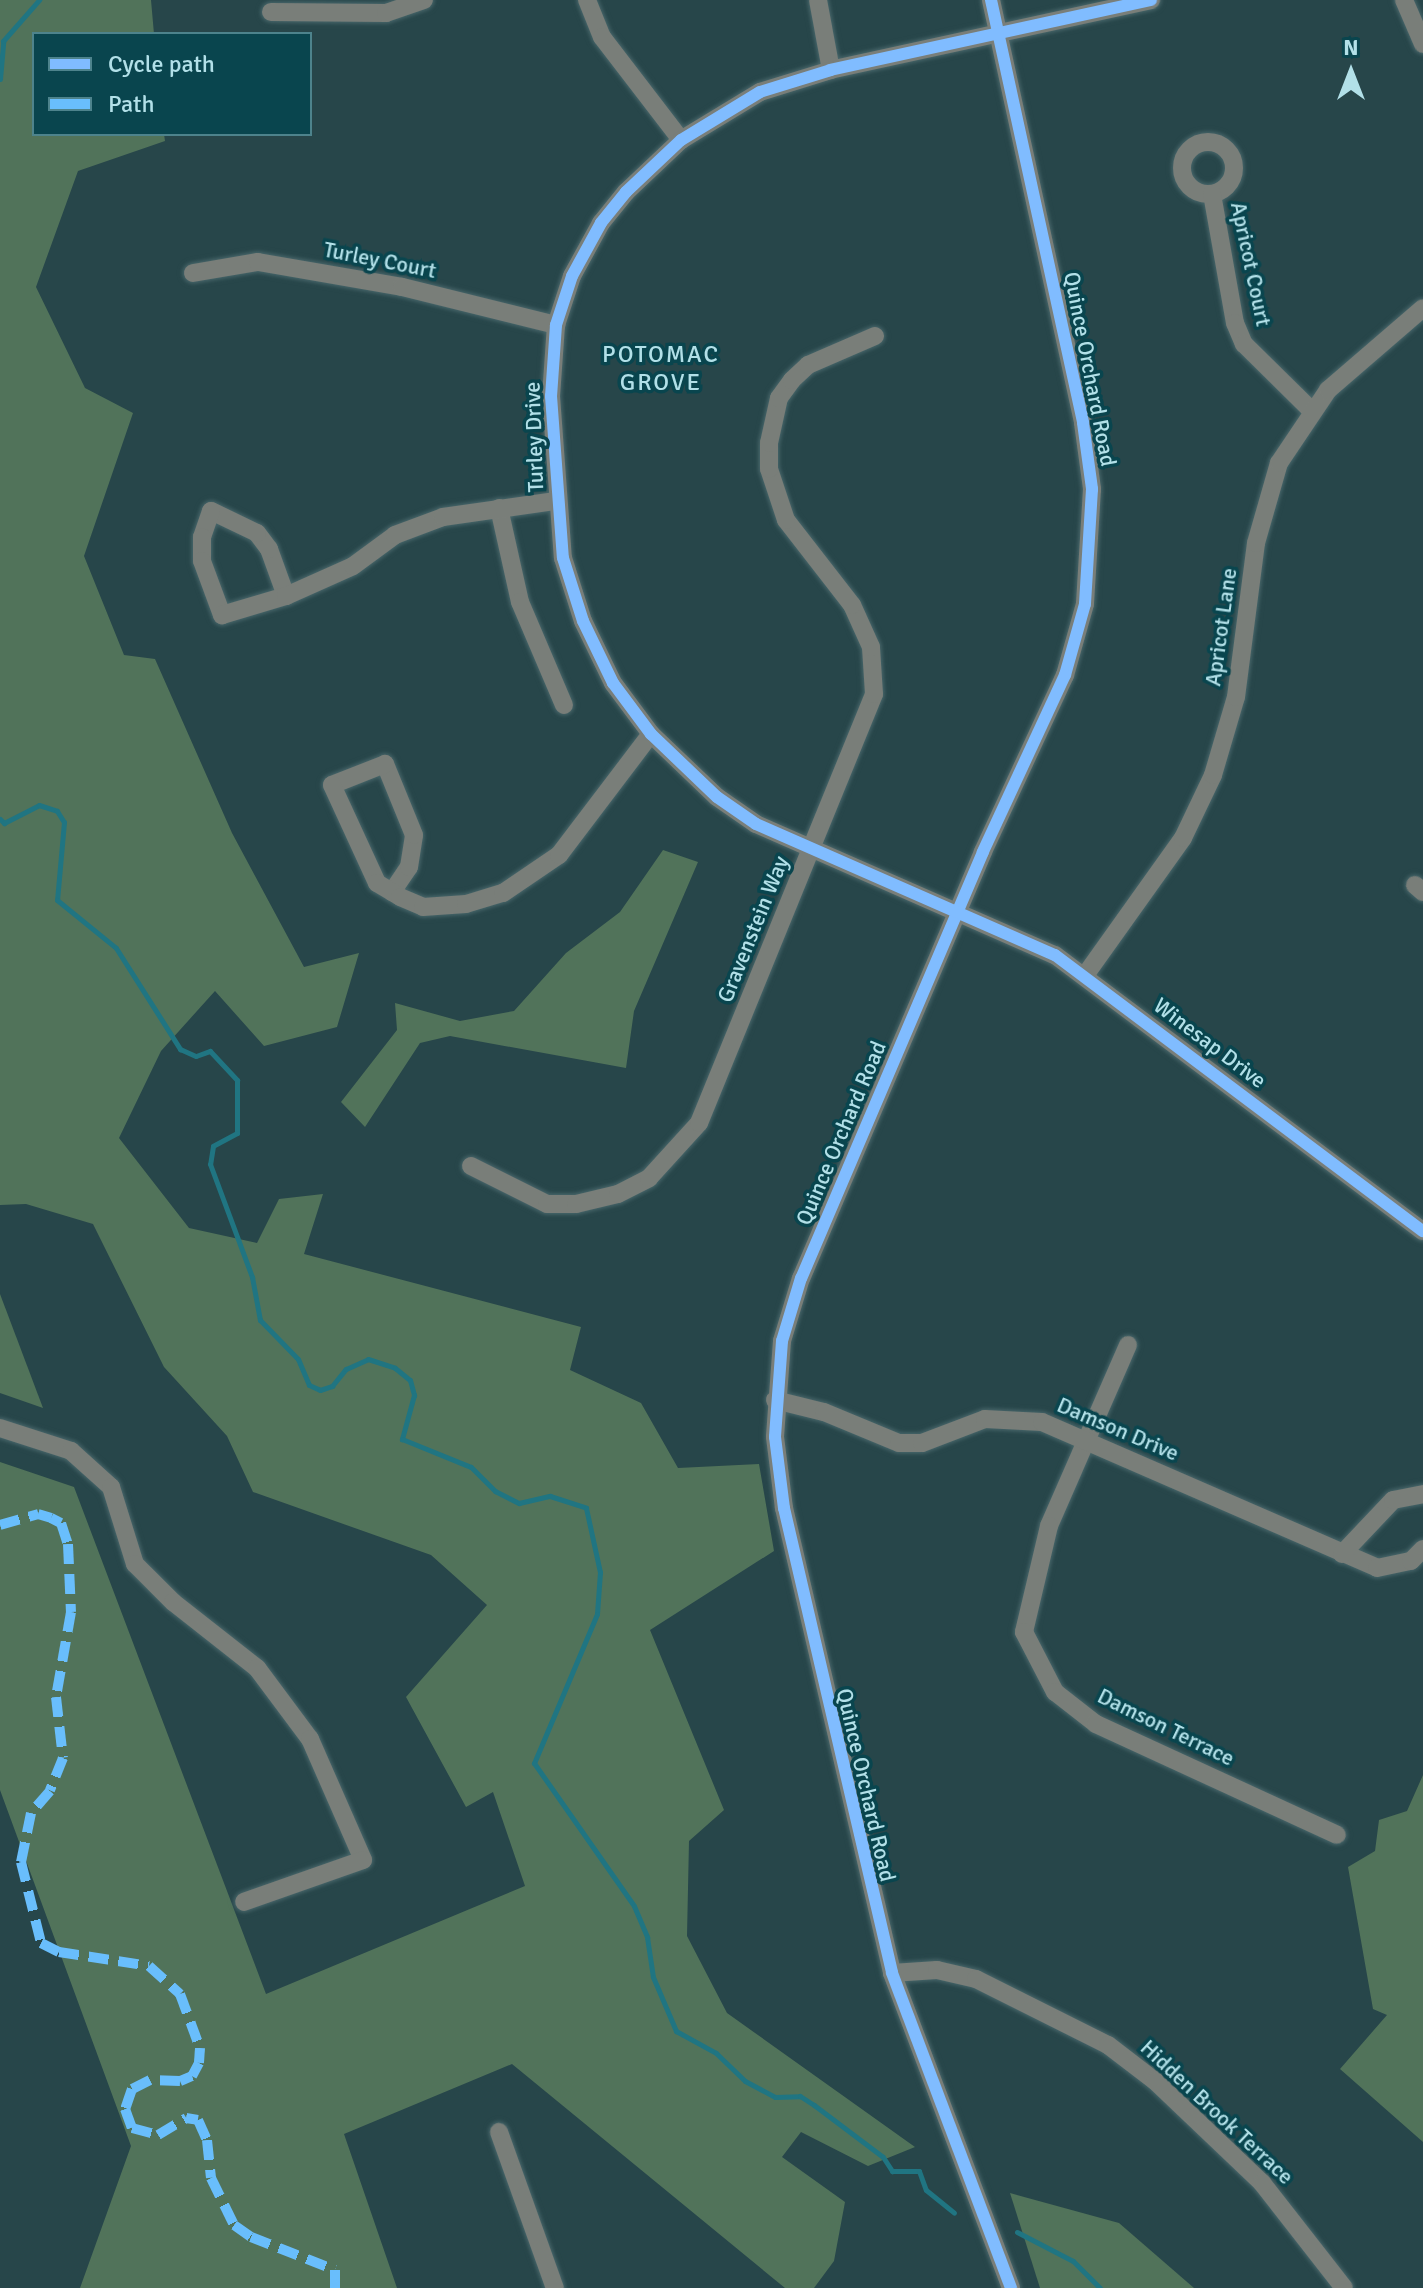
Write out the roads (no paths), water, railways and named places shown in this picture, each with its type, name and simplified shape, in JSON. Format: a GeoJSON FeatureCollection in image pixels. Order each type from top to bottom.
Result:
{"type":"FeatureCollection","features":[{"type":"Feature","properties":{"kind":"street"},"geometry":{"type":"LineString","coordinates":[[271,12],[386,13],[424,0]]}},
{"type":"Feature","properties":{"kind":"street"},"geometry":{"type":"LineString","coordinates":[[587,0],[602,37],[681,140]]}},
{"type":"Feature","properties":{"kind":"street"},"geometry":{"type":"LineString","coordinates":[[818,0],[831,70]]}},
{"type":"Feature","properties":{"kind":"street","name":"Quince Orchard Road"},"geometry":{"type":"LineString","coordinates":[[991,0],[1083,423],[1092,489],[1085,604],[1065,675],[958,909],[801,1278],[782,1341],[775,1400],[784,1508],[892,1973],[1011,2288]]}},
{"type":"Feature","properties":{"kind":"street","name":"Turley Drive"},"geometry":{"type":"LineString","coordinates":[[958,909],[756,824],[717,797],[651,734],[613,683],[583,621],[563,558],[556,501],[551,396],[556,325],[572,276],[601,223],[681,140],[760,92],[831,70],[1151,0]]}},
{"type":"Feature","properties":{"kind":"street"},"geometry":{"type":"LineString","coordinates":[[1404,0],[1423,44]]}},
{"type":"Feature","properties":{"kind":"street","name":"Apricot Court"},"geometry":{"type":"LineString","coordinates":[[1212,194],[1235,323],[1244,344],[1312,411]]}},
{"type":"Feature","properties":{"kind":"street","name":"Turley Court"},"geometry":{"type":"LineString","coordinates":[[193,273],[258,262],[402,287],[556,325]]}},
{"type":"Feature","properties":{"kind":"street","name":"Apricot Lane"},"geometry":{"type":"LineString","coordinates":[[1086,974],[1176,848],[1213,775],[1242,667],[1262,514],[1279,463],[1328,390],[1423,308]]}},
{"type":"Feature","properties":{"kind":"street","name":"Gravenstein Way"},"geometry":{"type":"LineString","coordinates":[[471,1166],[547,1204],[576,1204],[618,1194],[649,1178],[699,1123],[867,717],[874,671],[871,647],[852,605],[786,520],[769,469],[769,443],[779,398],[808,365],[875,336]]}},
{"type":"Feature","properties":{"kind":"street"},"geometry":{"type":"LineString","coordinates":[[286,596],[269,549],[257,533],[211,511],[202,537],[202,561],[222,615],[286,596],[353,566],[395,535],[443,517],[556,501]]}},
{"type":"Feature","properties":{"kind":"street"},"geometry":{"type":"LineString","coordinates":[[499,508],[520,602],[564,705]]}},
{"type":"Feature","properties":{"kind":"street"},"geometry":{"type":"LineString","coordinates":[[392,892],[409,867],[414,835],[385,764],[332,785],[377,883],[392,892],[423,907],[466,904],[503,893],[559,855],[651,734]]}},
{"type":"Feature","properties":{"kind":"street","name":"Winesap Drive"},"geometry":{"type":"LineString","coordinates":[[958,909],[1086,974],[1423,1231]]}},
{"type":"Feature","properties":{"kind":"street","name":"Damson Terrace"},"geometry":{"type":"LineString","coordinates":[[1128,1345],[1049,1526],[1024,1632],[1055,1692],[1096,1724],[1337,1835]]}},
{"type":"Feature","properties":{"kind":"street","name":"Damson Drive"},"geometry":{"type":"LineString","coordinates":[[775,1400],[824,1412],[899,1443],[922,1443],[985,1419],[1006,1417],[1042,1422],[1377,1568],[1411,1561],[1423,1549]]}},
{"type":"Feature","properties":{"kind":"street"},"geometry":{"type":"LineString","coordinates":[[0,1428],[71,1451],[111,1487],[135,1564],[173,1602],[257,1668],[310,1739],[363,1860],[244,1902]]}},
{"type":"Feature","properties":{"kind":"street"},"geometry":{"type":"LineString","coordinates":[[1342,1554],[1393,1500],[1423,1494]]}},
{"type":"Feature","properties":{"kind":"street","name":"Hidden Brook Terrace"},"geometry":{"type":"LineString","coordinates":[[892,1973],[937,1970],[976,1979],[1108,2045],[1155,2081],[1262,2183],[1344,2288]]}},
{"type":"Feature","properties":{"kind":"street"},"geometry":{"type":"LineString","coordinates":[[499,2132],[555,2288]]}},
{"type":"Feature","properties":{"kind":"waterway"},"geometry":{"type":"LineString","coordinates":[[0,79],[3,41],[39,0]]}},
{"type":"Feature","properties":{"kind":"waterway"},"geometry":{"type":"LineString","coordinates":[[0,819],[4,823],[39,805],[57,811],[64,822],[57,900],[116,948],[180,1049],[196,1056],[210,1051],[237,1080],[237,1133],[213,1146],[210,1164],[252,1277],[260,1320],[298,1359],[309,1385],[320,1390],[332,1386],[346,1369],[368,1359],[395,1368],[410,1380],[414,1395],[402,1439],[471,1467],[495,1491],[519,1503],[550,1496],[586,1508],[600,1572],[597,1614],[534,1763],[634,1906],[647,1937],[653,1977],[676,2031],[716,2053],[745,2081],[775,2097],[800,2096],[814,2105],[883,2157],[892,2171],[919,2171],[926,2190],[954,2213]]}},
{"type":"Feature","properties":{"kind":"waterway"},"geometry":{"type":"LineString","coordinates":[[1017,2232],[1073,2261],[1100,2288]]}},
{"type":"Feature","properties":{"kind":"district","name":"POTOMAC GROVE"},"geometry":{"type":"Point","coordinates":[661,369]}}]}
